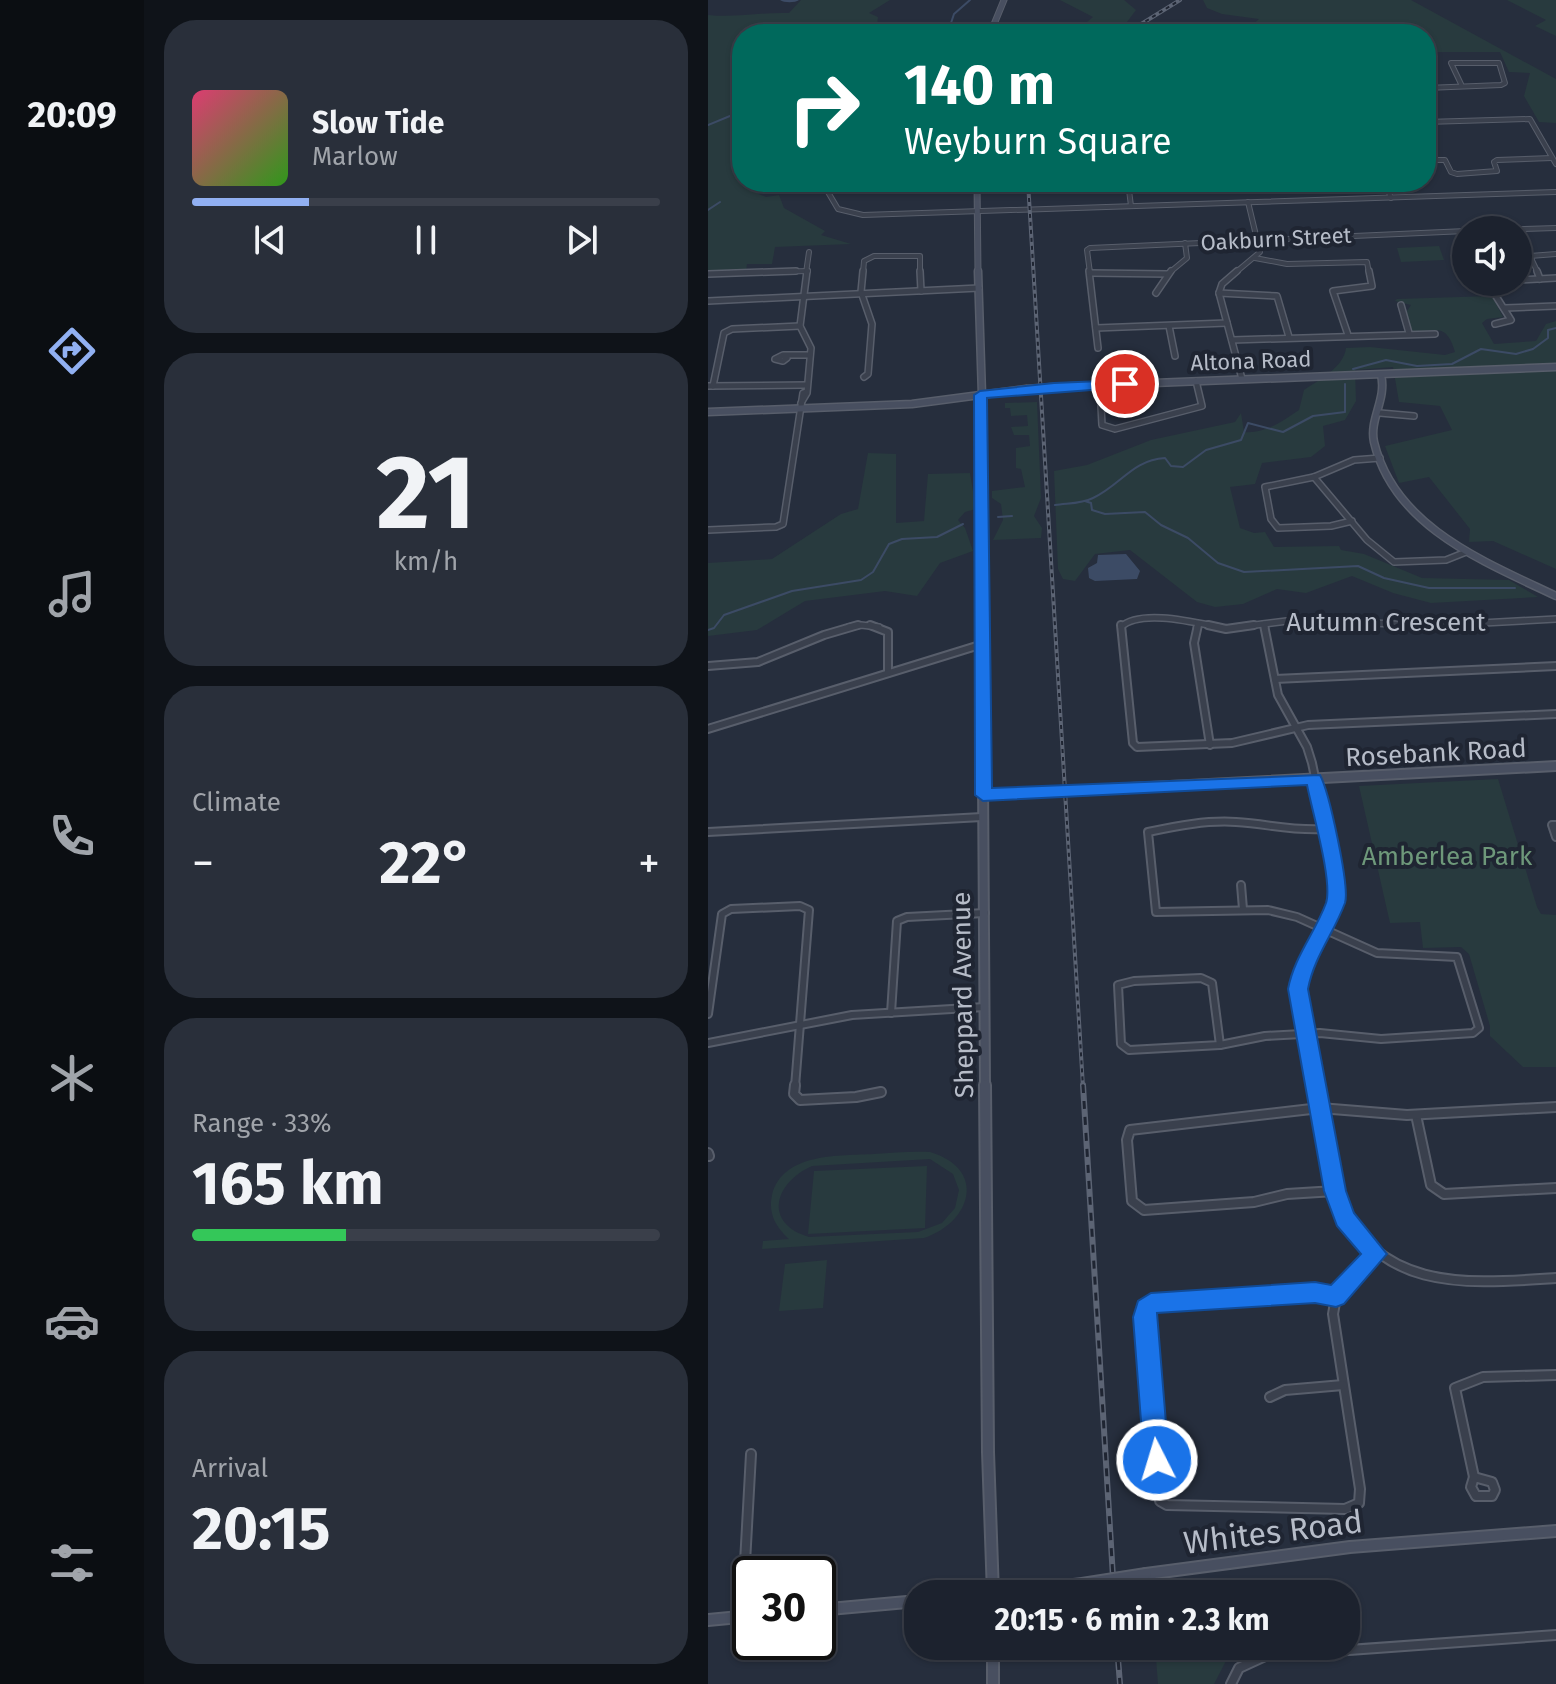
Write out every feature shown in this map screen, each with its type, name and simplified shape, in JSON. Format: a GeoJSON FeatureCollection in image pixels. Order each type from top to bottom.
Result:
{"type":"FeatureCollection","features":[{"type":"Feature","properties":{"kind":"street"},"geometry":{"type":"LineString","coordinates":[[994,24],[1004,0]]}},
{"type":"Feature","properties":{"kind":"street"},"geometry":{"type":"LineString","coordinates":[[1436,87],[1501,85],[1505,83],[1504,74],[1499,63],[1493,61],[1451,63],[1462,86]]}},
{"type":"Feature","properties":{"kind":"street"},"geometry":{"type":"LineString","coordinates":[[1436,122],[1530,119],[1556,164]]}},
{"type":"Feature","properties":{"kind":"street"},"geometry":{"type":"LineString","coordinates":[[1436,160],[1445,160],[1451,172],[1457,174],[1497,171],[1494,162],[1497,160],[1552,158]]}},
{"type":"Feature","properties":{"kind":"street"},"geometry":{"type":"LineString","coordinates":[[828,192],[838,209],[853,214],[1556,192]]}},
{"type":"Feature","properties":{"kind":"street","name":"Sheppard Avenue"},"geometry":{"type":"LineString","coordinates":[[977,192],[984,644],[982,817],[988,1452],[994,1580]]}},
{"type":"Feature","properties":{"kind":"street"},"geometry":{"type":"LineString","coordinates":[[1129,192],[1131,206]]}},
{"type":"Feature","properties":{"kind":"street"},"geometry":{"type":"LineString","coordinates":[[1389,192],[1391,198]]}},
{"type":"Feature","properties":{"kind":"street"},"geometry":{"type":"LineString","coordinates":[[1242,379],[1219,293],[1222,284],[1255,258],[1260,250],[1248,202]]}},
{"type":"Feature","properties":{"kind":"street"},"geometry":{"type":"LineString","coordinates":[[1532,229],[1556,228]]}},
{"type":"Feature","properties":{"kind":"street","name":"Oakburn Street"},"geometry":{"type":"LineString","coordinates":[[1090,273],[1087,250],[1452,233]]}},
{"type":"Feature","properties":{"kind":"street"},"geometry":{"type":"LineString","coordinates":[[1156,293],[1168,274],[1187,258],[1185,243]]}},
{"type":"Feature","properties":{"kind":"street"},"geometry":{"type":"LineString","coordinates":[[708,530],[776,527],[783,524],[811,348],[800,326],[809,252]]}},
{"type":"Feature","properties":{"kind":"street"},"geometry":{"type":"LineString","coordinates":[[1540,279],[1530,256],[1556,254]]}},
{"type":"Feature","properties":{"kind":"street"},"geometry":{"type":"LineString","coordinates":[[864,377],[868,374],[872,324],[862,296],[864,261],[874,256],[920,256],[921,291]]}},
{"type":"Feature","properties":{"kind":"street"},"geometry":{"type":"LineString","coordinates":[[1255,258],[1287,264],[1367,262],[1373,285],[1333,291],[1348,335]]}},
{"type":"Feature","properties":{"kind":"street"},"geometry":{"type":"LineString","coordinates":[[708,274],[808,271]]}},
{"type":"Feature","properties":{"kind":"street"},"geometry":{"type":"LineString","coordinates":[[1098,348],[1090,273],[1168,274]]}},
{"type":"Feature","properties":{"kind":"street"},"geometry":{"type":"LineString","coordinates":[[1532,279],[1556,278]]}},
{"type":"Feature","properties":{"kind":"street"},"geometry":{"type":"LineString","coordinates":[[708,301],[979,288]]}},
{"type":"Feature","properties":{"kind":"street"},"geometry":{"type":"LineString","coordinates":[[1219,293],[1277,296],[1289,337]]}},
{"type":"Feature","properties":{"kind":"street"},"geometry":{"type":"LineString","coordinates":[[1495,324],[1511,320],[1497,296]]}},
{"type":"Feature","properties":{"kind":"street"},"geometry":{"type":"LineString","coordinates":[[1401,305],[1409,333]]}},
{"type":"Feature","properties":{"kind":"street"},"geometry":{"type":"LineString","coordinates":[[1505,308],[1556,306]]}},
{"type":"Feature","properties":{"kind":"street"},"geometry":{"type":"LineString","coordinates":[[1096,328],[1227,323]]}},
{"type":"Feature","properties":{"kind":"street"},"geometry":{"type":"LineString","coordinates":[[800,326],[732,329],[724,333],[711,386],[806,388]]}},
{"type":"Feature","properties":{"kind":"street"},"geometry":{"type":"LineString","coordinates":[[1169,326],[1175,356]]}},
{"type":"Feature","properties":{"kind":"street"},"geometry":{"type":"LineString","coordinates":[[1232,340],[1435,334]]}},
{"type":"Feature","properties":{"kind":"street"},"geometry":{"type":"LineString","coordinates":[[787,358],[810,355]]}},
{"type":"Feature","properties":{"kind":"street","name":"Altona Road"},"geometry":{"type":"LineString","coordinates":[[708,412],[912,404],[1054,387],[1556,367]]}},
{"type":"Feature","properties":{"kind":"street"},"geometry":{"type":"LineString","coordinates":[[1381,375],[1385,386],[1373,433],[1395,493],[1435,532],[1466,552],[1556,596]]}},
{"type":"Feature","properties":{"kind":"street"},"geometry":{"type":"LineString","coordinates":[[1106,397],[1101,406],[1102,425],[1115,429],[1202,406],[1196,381]]}},
{"type":"Feature","properties":{"kind":"street"},"geometry":{"type":"LineString","coordinates":[[1380,413],[1414,416]]}},
{"type":"Feature","properties":{"kind":"street"},"geometry":{"type":"LineString","coordinates":[[1352,521],[1331,526],[1275,526],[1265,487],[1314,477],[1347,462],[1380,458]]}},
{"type":"Feature","properties":{"kind":"street"},"geometry":{"type":"LineString","coordinates":[[1314,477],[1367,540],[1394,562],[1446,560],[1466,552]]}},
{"type":"Feature","properties":{"kind":"street","name":"Autumn Crescent"},"geometry":{"type":"LineString","coordinates":[[1556,619],[1427,626],[1320,619],[1226,629],[1173,618],[1134,620],[1121,625],[1133,743],[1143,748],[1210,745],[1295,728],[1556,714]]}},
{"type":"Feature","properties":{"kind":"street"},"geometry":{"type":"LineString","coordinates":[[1198,624],[1194,643],[1210,745]]}},
{"type":"Feature","properties":{"kind":"street"},"geometry":{"type":"LineString","coordinates":[[1264,624],[1281,703],[1307,747],[1336,878],[1337,901],[1302,969],[1298,989],[1335,1191],[1345,1219],[1376,1254],[1398,1269],[1456,1282],[1556,1278]]}},
{"type":"Feature","properties":{"kind":"street"},"geometry":{"type":"LineString","coordinates":[[708,666],[758,662],[848,627],[878,626],[888,632],[888,673]]}},
{"type":"Feature","properties":{"kind":"street"},"geometry":{"type":"LineString","coordinates":[[708,729],[984,644]]}},
{"type":"Feature","properties":{"kind":"street"},"geometry":{"type":"LineString","coordinates":[[1275,679],[1556,666]]}},
{"type":"Feature","properties":{"kind":"street","name":"Rosebank Road"},"geometry":{"type":"LineString","coordinates":[[983,795],[1556,766]]}},
{"type":"Feature","properties":{"kind":"street"},"geometry":{"type":"LineString","coordinates":[[708,832],[982,817]]}},
{"type":"Feature","properties":{"kind":"street"},"geometry":{"type":"LineString","coordinates":[[1220,1045],[1212,983],[1201,978],[1134,981],[1118,985],[1121,1044],[1129,1050],[1220,1045],[1265,1036],[1332,1033],[1381,1039],[1473,1033],[1479,1028],[1457,957],[1388,955],[1357,945],[1284,912],[1243,909],[1156,912],[1148,832],[1184,824],[1236,822],[1291,831],[1325,829]]}},
{"type":"Feature","properties":{"kind":"street"},"geometry":{"type":"LineString","coordinates":[[1556,825],[1552,825],[1556,837]]}},
{"type":"Feature","properties":{"kind":"street"},"geometry":{"type":"LineString","coordinates":[[1241,885],[1243,909]]}},
{"type":"Feature","properties":{"kind":"street"},"geometry":{"type":"LineString","coordinates":[[708,1014],[722,914],[731,909],[800,906],[809,910],[794,1094],[800,1100],[856,1097],[881,1092]]}},
{"type":"Feature","properties":{"kind":"street"},"geometry":{"type":"LineString","coordinates":[[891,1013],[897,921],[907,917],[985,913]]}},
{"type":"Feature","properties":{"kind":"street"},"geometry":{"type":"LineString","coordinates":[[708,1043],[852,1015],[985,1007]]}},
{"type":"Feature","properties":{"kind":"street"},"geometry":{"type":"LineString","coordinates":[[1335,1191],[1287,1194],[1254,1202],[1144,1210],[1132,1201],[1127,1140],[1130,1130],[1320,1108],[1416,1115],[1556,1107]]}},
{"type":"Feature","properties":{"kind":"street"},"geometry":{"type":"LineString","coordinates":[[1416,1115],[1431,1185],[1444,1194],[1556,1188]]}},
{"type":"Feature","properties":{"kind":"street"},"geometry":{"type":"LineString","coordinates":[[1336,1297],[1301,1293],[1151,1303],[1146,1309],[1160,1501],[1167,1505],[1354,1506],[1359,1503],[1360,1489],[1333,1314],[1336,1297],[1376,1254]]}},
{"type":"Feature","properties":{"kind":"street"},"geometry":{"type":"LineString","coordinates":[[1474,1477],[1455,1388],[1483,1377],[1556,1375]]}},
{"type":"Feature","properties":{"kind":"street"},"geometry":{"type":"LineString","coordinates":[[1270,1397],[1285,1390],[1343,1385]]}},
{"type":"Feature","properties":{"kind":"street"},"geometry":{"type":"LineString","coordinates":[[748,1556],[751,1454]]}},
{"type":"Feature","properties":{"kind":"street","name":"Whites Road"},"geometry":{"type":"LineString","coordinates":[[1108,1580],[1350,1547],[1556,1531]]}},
{"type":"Feature","properties":{"kind":"street"},"geometry":{"type":"LineString","coordinates":[[836,1608],[904,1602]]}},
{"type":"Feature","properties":{"kind":"street"},"geometry":{"type":"LineString","coordinates":[[708,1620],[732,1618]]}},
{"type":"Feature","properties":{"kind":"street"},"geometry":{"type":"LineString","coordinates":[[1231,1684],[1233,1674],[1242,1663],[1265,1656],[1556,1635]]}},
{"type":"Feature","properties":{"kind":"street"},"geometry":{"type":"LineString","coordinates":[[993,1660],[993,1684]]}},
{"type":"Feature","properties":{"kind":"green space"},"geometry":{"type":"Polygon","coordinates":[[[801,0],[890,0],[869,13],[878,17],[877,24],[732,24],[732,192],[754,192],[766,197],[779,195],[784,208],[825,231],[821,235],[851,244],[775,247],[772,264],[747,264],[746,271],[708,273],[708,15],[789,13],[801,0]]]}},
{"type":"Feature","properties":{"kind":"green space"},"geometry":{"type":"Polygon","coordinates":[[[1060,0],[1124,0],[1136,10],[1126,24],[1085,24],[1093,17],[1060,0]]]}},
{"type":"Feature","properties":{"kind":"green space"},"geometry":{"type":"Polygon","coordinates":[[[1203,0],[1411,0],[1556,79],[1556,123],[1539,122],[1524,96],[1530,73],[1509,72],[1500,52],[1436,52],[1436,24],[1253,24],[1259,19],[1222,14],[1207,8],[1203,0]]]}},
{"type":"Feature","properties":{"kind":"green space"},"geometry":{"type":"Polygon","coordinates":[[[1507,0],[1556,0],[1556,36],[1535,26],[1546,20],[1507,0]]]}},
{"type":"Feature","properties":{"kind":"green space"},"geometry":{"type":"Polygon","coordinates":[[[1439,246],[1444,260],[1401,262],[1397,248],[1439,246]]]}},
{"type":"Feature","properties":{"kind":"green space"},"geometry":{"type":"Polygon","coordinates":[[[1492,296],[1503,317],[1487,319],[1482,323],[1494,344],[1536,341],[1546,324],[1556,321],[1556,569],[1493,541],[1469,542],[1470,529],[1429,477],[1399,483],[1385,446],[1452,430],[1440,406],[1399,402],[1393,367],[1355,370],[1356,401],[1345,420],[1323,426],[1325,446],[1311,457],[1262,463],[1255,484],[1230,487],[1240,528],[1254,533],[1265,532],[1274,547],[1339,546],[1341,550],[1364,554],[1422,578],[1509,580],[1538,597],[1431,603],[1393,593],[1352,576],[1306,593],[1277,589],[1243,604],[1215,607],[1197,602],[1130,550],[1095,554],[1075,581],[1063,579],[1058,569],[1054,471],[1087,465],[1151,440],[1235,422],[1241,413],[1244,432],[1267,429],[1299,410],[1304,390],[1336,367],[1346,348],[1370,347],[1445,355],[1455,352],[1442,331],[1411,331],[1405,314],[1411,305],[1395,301],[1492,296]]]}},
{"type":"Feature","properties":{"kind":"green space"},"geometry":{"type":"Polygon","coordinates":[[[1037,402],[1041,498],[1034,516],[1042,528],[1041,538],[993,540],[1003,520],[1001,504],[992,498],[992,491],[1025,487],[1021,469],[1016,468],[1016,448],[1030,446],[1029,435],[1014,435],[1011,427],[1028,426],[1027,415],[1011,416],[1010,408],[1005,408],[1005,403],[1037,402]]]}},
{"type":"Feature","properties":{"kind":"green space"},"geometry":{"type":"Polygon","coordinates":[[[868,453],[896,454],[896,523],[924,521],[928,474],[970,473],[976,509],[965,512],[958,520],[965,528],[973,551],[940,563],[917,596],[885,591],[805,601],[757,630],[708,636],[708,563],[772,559],[841,514],[858,509],[868,453]]]}},
{"type":"Feature","properties":{"kind":"green space","name":"Amberlea Park"},"geometry":{"type":"Polygon","coordinates":[[[1498,779],[1537,907],[1541,914],[1556,915],[1556,1067],[1523,1067],[1490,1036],[1490,1026],[1469,954],[1461,947],[1423,948],[1420,922],[1390,923],[1359,786],[1498,779]]]}},
{"type":"Feature","properties":{"kind":"green space"},"geometry":{"type":"Polygon","coordinates":[[[930,1152],[948,1160],[960,1170],[966,1182],[962,1208],[940,1230],[924,1238],[762,1249],[763,1241],[789,1239],[772,1214],[772,1195],[778,1181],[800,1164],[830,1157],[930,1152]],[[930,1159],[812,1166],[799,1173],[782,1192],[780,1213],[794,1231],[809,1237],[918,1232],[942,1223],[955,1208],[959,1190],[953,1174],[930,1159]]]}},
{"type":"Feature","properties":{"kind":"green space"},"geometry":{"type":"Polygon","coordinates":[[[927,1166],[925,1228],[808,1234],[814,1171],[927,1166]]]}},
{"type":"Feature","properties":{"kind":"green space"},"geometry":{"type":"Polygon","coordinates":[[[827,1260],[823,1308],[779,1311],[785,1264],[827,1260]]]}},
{"type":"Feature","properties":{"kind":"green space"},"geometry":{"type":"Polygon","coordinates":[[[1156,1660],[1226,1660],[1214,1684],[1158,1684],[1156,1660]]]}},
{"type":"Feature","properties":{"kind":"water"},"geometry":{"type":"Polygon","coordinates":[[[1126,554],[1140,571],[1137,579],[1095,581],[1089,578],[1088,568],[1097,563],[1098,555],[1126,554]]]}},
{"type":"Feature","properties":{"kind":"waterway"},"geometry":{"type":"LineString","coordinates":[[783,0],[796,0]]}},
{"type":"Feature","properties":{"kind":"waterway"},"geometry":{"type":"LineString","coordinates":[[951,24],[954,14],[970,0]]}},
{"type":"Feature","properties":{"kind":"waterway"},"geometry":{"type":"LineString","coordinates":[[708,125],[732,115]]}},
{"type":"Feature","properties":{"kind":"waterway"},"geometry":{"type":"LineString","coordinates":[[708,210],[720,202]]}},
{"type":"Feature","properties":{"kind":"waterway"},"geometry":{"type":"LineString","coordinates":[[1353,369],[1386,360],[1417,366],[1452,364],[1481,349],[1516,354],[1533,349],[1548,338],[1548,330],[1556,328]]}},
{"type":"Feature","properties":{"kind":"waterway"},"geometry":{"type":"LineString","coordinates":[[1055,505],[1093,498],[1135,468],[1154,460],[1165,458],[1171,466],[1183,467],[1206,450],[1241,440],[1248,423],[1283,432],[1313,416],[1345,412],[1345,384]]}},
{"type":"Feature","properties":{"kind":"waterway"},"geometry":{"type":"LineString","coordinates":[[1085,501],[1091,503],[1092,510],[1105,514],[1145,512],[1161,525],[1188,538],[1218,563],[1244,572],[1358,566],[1384,578],[1429,588],[1515,588]]}},
{"type":"Feature","properties":{"kind":"waterway"},"geometry":{"type":"LineString","coordinates":[[998,517],[1012,516]]}},
{"type":"Feature","properties":{"kind":"waterway"},"geometry":{"type":"LineString","coordinates":[[708,630],[714,628],[724,615],[792,591],[861,580],[873,572],[889,544],[902,539],[937,537],[963,524]]}},
{"type":"Feature","properties":{"kind":"railway"},"geometry":{"type":"LineString","coordinates":[[1141,24],[1180,0]]}},
{"type":"Feature","properties":{"kind":"railway"},"geometry":{"type":"LineString","coordinates":[[1029,192],[1083,1087]]}},
{"type":"Feature","properties":{"kind":"railway"},"geometry":{"type":"LineString","coordinates":[[1083,1085],[1113,1580]]}},
{"type":"Feature","properties":{"kind":"railway"},"geometry":{"type":"LineString","coordinates":[[1118,1660],[1120,1684]]}},
{"type":"Feature","properties":{"kind":"route"},"geometry":{"type":"LineString","coordinates":[[1125,384],[1026,389],[980,395],[983,426],[983,795],[1314,779],[1336,878],[1337,901],[1302,969],[1298,989],[1335,1191],[1345,1219],[1376,1254],[1336,1297],[1315,1292],[1151,1303],[1145,1317],[1157,1460]]}}]}
